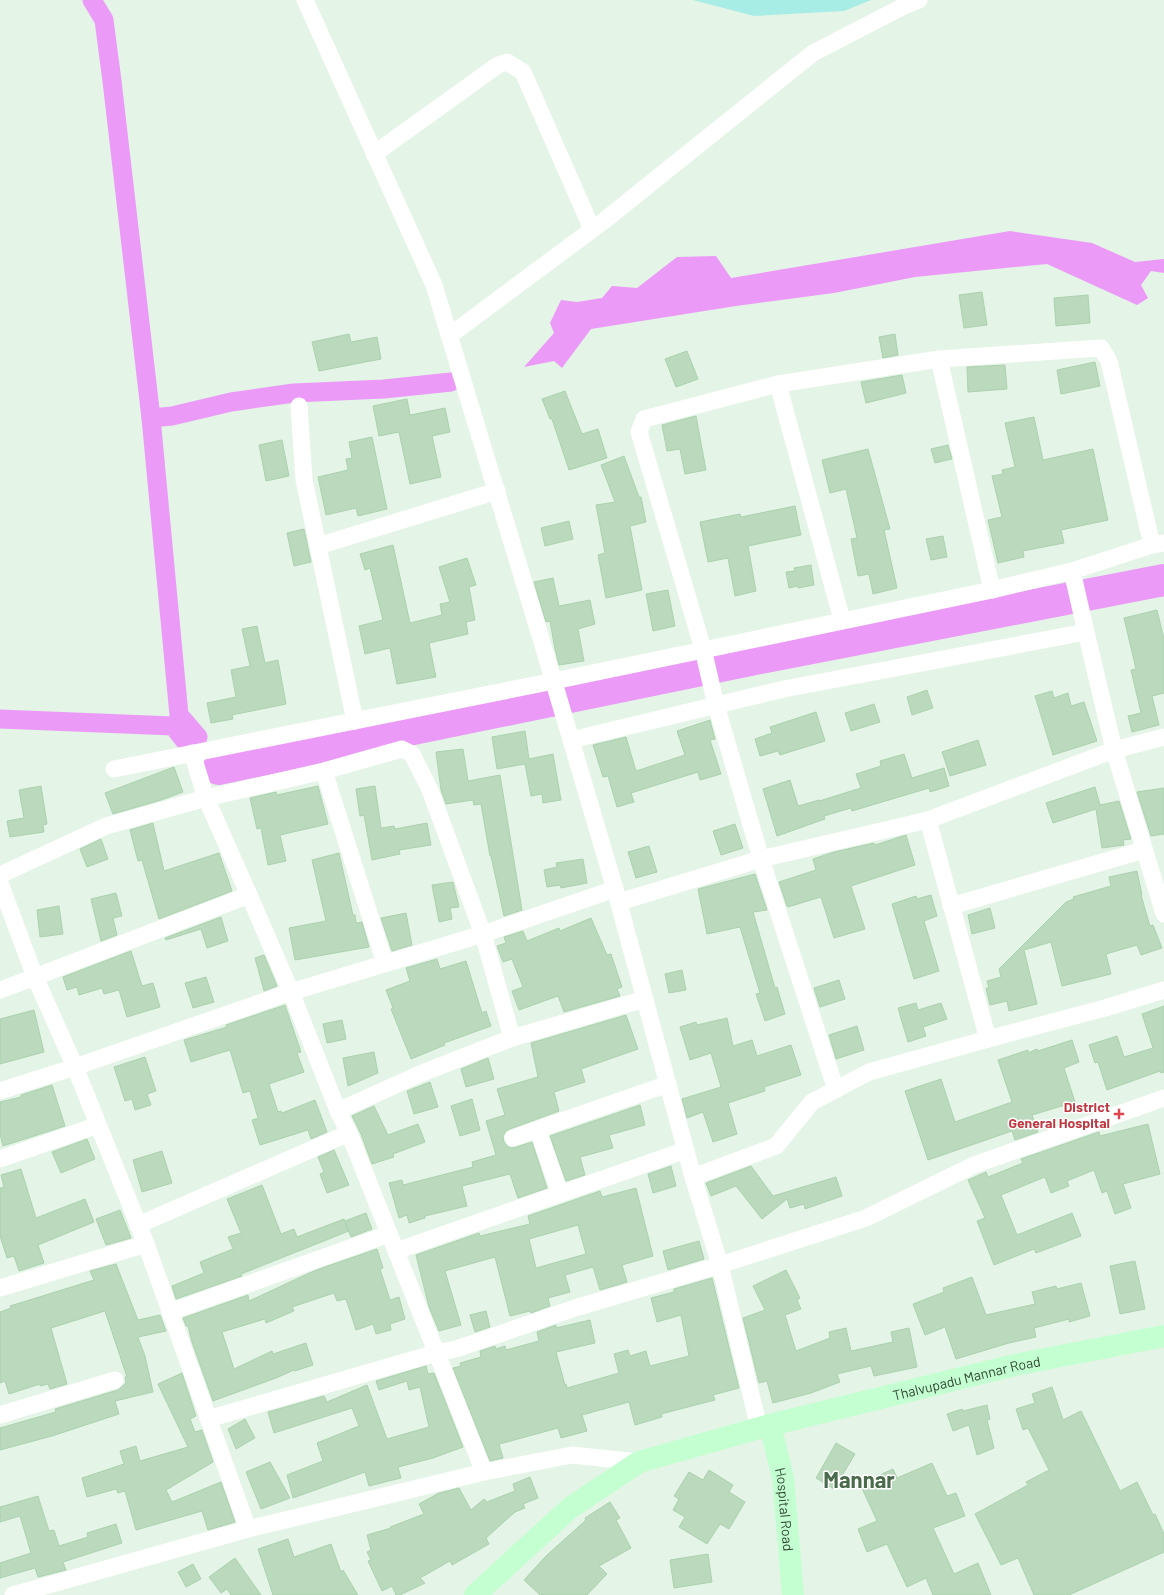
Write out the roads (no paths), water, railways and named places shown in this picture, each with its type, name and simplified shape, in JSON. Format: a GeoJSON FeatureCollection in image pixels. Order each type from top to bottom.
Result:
{"type":"FeatureCollection","features":[{"type":"Feature","properties":{"kind":"street"},"geometry":{"type":"LineString","coordinates":[[305,0],[434,285],[617,895],[686,1150],[720,1265],[764,1427]]}},
{"type":"Feature","properties":{"kind":"street"},"geometry":{"type":"LineString","coordinates":[[449,336],[592,229],[814,53],[906,5],[919,0]]}},
{"type":"Feature","properties":{"kind":"street"},"geometry":{"type":"LineString","coordinates":[[374,154],[498,66],[507,62],[523,72],[592,229]]}},
{"type":"Feature","properties":{"kind":"street"},"geometry":{"type":"LineString","coordinates":[[114,769],[554,681],[703,649],[842,620],[992,590],[1072,571],[1158,544],[1109,361],[1101,348],[939,359],[778,384],[644,419],[639,432],[703,649],[716,705],[761,859],[836,1090]]}},
{"type":"Feature","properties":{"kind":"street"},"geometry":{"type":"LineString","coordinates":[[939,359],[992,590]]}},
{"type":"Feature","properties":{"kind":"street"},"geometry":{"type":"LineString","coordinates":[[778,384],[842,620]]}},
{"type":"Feature","properties":{"kind":"street"},"geometry":{"type":"LineString","coordinates":[[299,406],[304,480],[355,721]]}},
{"type":"Feature","properties":{"kind":"street"},"geometry":{"type":"LineString","coordinates":[[318,546],[497,491]]}},
{"type":"Feature","properties":{"kind":"street"},"geometry":{"type":"LineString","coordinates":[[1072,571],[1114,750],[1164,914]]}},
{"type":"Feature","properties":{"kind":"street"},"geometry":{"type":"LineString","coordinates":[[571,740],[784,688],[1086,632]]}},
{"type":"Feature","properties":{"kind":"street"},"geometry":{"type":"LineString","coordinates":[[0,1091],[74,1068],[291,992],[483,934],[617,895],[761,859],[928,820],[1114,750],[1164,737]]}},
{"type":"Feature","properties":{"kind":"street"},"geometry":{"type":"LineString","coordinates":[[0,875],[106,826],[206,798],[324,771],[402,749],[412,754],[430,790],[483,934],[512,1038]]}},
{"type":"Feature","properties":{"kind":"street"},"geometry":{"type":"LineString","coordinates":[[192,754],[206,798],[291,992],[338,1111],[349,1133],[484,1472]]}},
{"type":"Feature","properties":{"kind":"street"},"geometry":{"type":"LineString","coordinates":[[324,771],[384,960],[383,964]]}},
{"type":"Feature","properties":{"kind":"street"},"geometry":{"type":"LineString","coordinates":[[928,820],[988,1039]]}},
{"type":"Feature","properties":{"kind":"street"},"geometry":{"type":"LineString","coordinates":[[951,906],[1144,850]]}},
{"type":"Feature","properties":{"kind":"street"},"geometry":{"type":"LineString","coordinates":[[0,883],[35,977],[98,1125],[146,1244],[248,1530]]}},
{"type":"Feature","properties":{"kind":"street"},"geometry":{"type":"LineString","coordinates":[[0,990],[249,895]]}},
{"type":"Feature","properties":{"kind":"street"},"geometry":{"type":"LineString","coordinates":[[694,1177],[776,1146],[812,1102],[869,1072],[1105,1008],[1164,990]]}},
{"type":"Feature","properties":{"kind":"street"},"geometry":{"type":"LineString","coordinates":[[338,1111],[422,1072],[512,1038],[645,999]]}},
{"type":"Feature","properties":{"kind":"street"},"geometry":{"type":"LineString","coordinates":[[513,1138],[668,1084]]}},
{"type":"Feature","properties":{"kind":"street"},"geometry":{"type":"LineString","coordinates":[[208,1419],[436,1353],[456,1349],[575,1308],[720,1265],[866,1218],[974,1165],[1164,1098]]}},
{"type":"Feature","properties":{"kind":"street"},"geometry":{"type":"LineString","coordinates":[[0,1159],[98,1125]]}},
{"type":"Feature","properties":{"kind":"street"},"geometry":{"type":"LineString","coordinates":[[538,1130],[560,1194]]}},
{"type":"Feature","properties":{"kind":"street"},"geometry":{"type":"LineString","coordinates":[[138,1225],[349,1133]]}},
{"type":"Feature","properties":{"kind":"street"},"geometry":{"type":"LineString","coordinates":[[396,1251],[686,1150]]}},
{"type":"Feature","properties":{"kind":"street"},"geometry":{"type":"LineString","coordinates":[[170,1312],[389,1234]]}},
{"type":"Feature","properties":{"kind":"street"},"geometry":{"type":"LineString","coordinates":[[0,1288],[146,1244]]}},
{"type":"Feature","properties":{"kind":"street","name":"Thalvupadu Mannar Road"},"geometry":{"type":"LineString","coordinates":[[475,1595],[570,1508],[639,1462],[764,1427],[1015,1365],[1164,1336]]}},
{"type":"Feature","properties":{"kind":"street"},"geometry":{"type":"LineString","coordinates":[[0,1414],[115,1380]]}},
{"type":"Feature","properties":{"kind":"street","name":"Hospital Road"},"geometry":{"type":"LineString","coordinates":[[764,1427],[783,1478],[793,1595]]}},
{"type":"Feature","properties":{"kind":"street"},"geometry":{"type":"LineString","coordinates":[[13,1595],[248,1530],[484,1472],[572,1455],[639,1462]]}},
{"type":"Feature","properties":{"kind":"waterway"},"geometry":{"type":"LineString","coordinates":[[92,0],[104,20],[151,418]]}},
{"type":"Feature","properties":{"kind":"waterway"},"geometry":{"type":"LineString","coordinates":[[0,719],[173,726],[184,740],[198,737],[179,715],[151,418],[172,416],[231,402],[294,393],[384,389],[451,382]]}},
{"type":"Feature","properties":{"kind":"waterway"},"geometry":{"type":"LineString","coordinates":[[218,769],[750,660],[1164,580]]}},
{"type":"Feature","properties":{"kind":"place","name":"District General Hospital"},"geometry":{"type":"Point","coordinates":[1119,1114]}},
{"type":"Feature","properties":{"kind":"district","name":"Mannar"},"geometry":{"type":"Point","coordinates":[859,1479]}}]}
